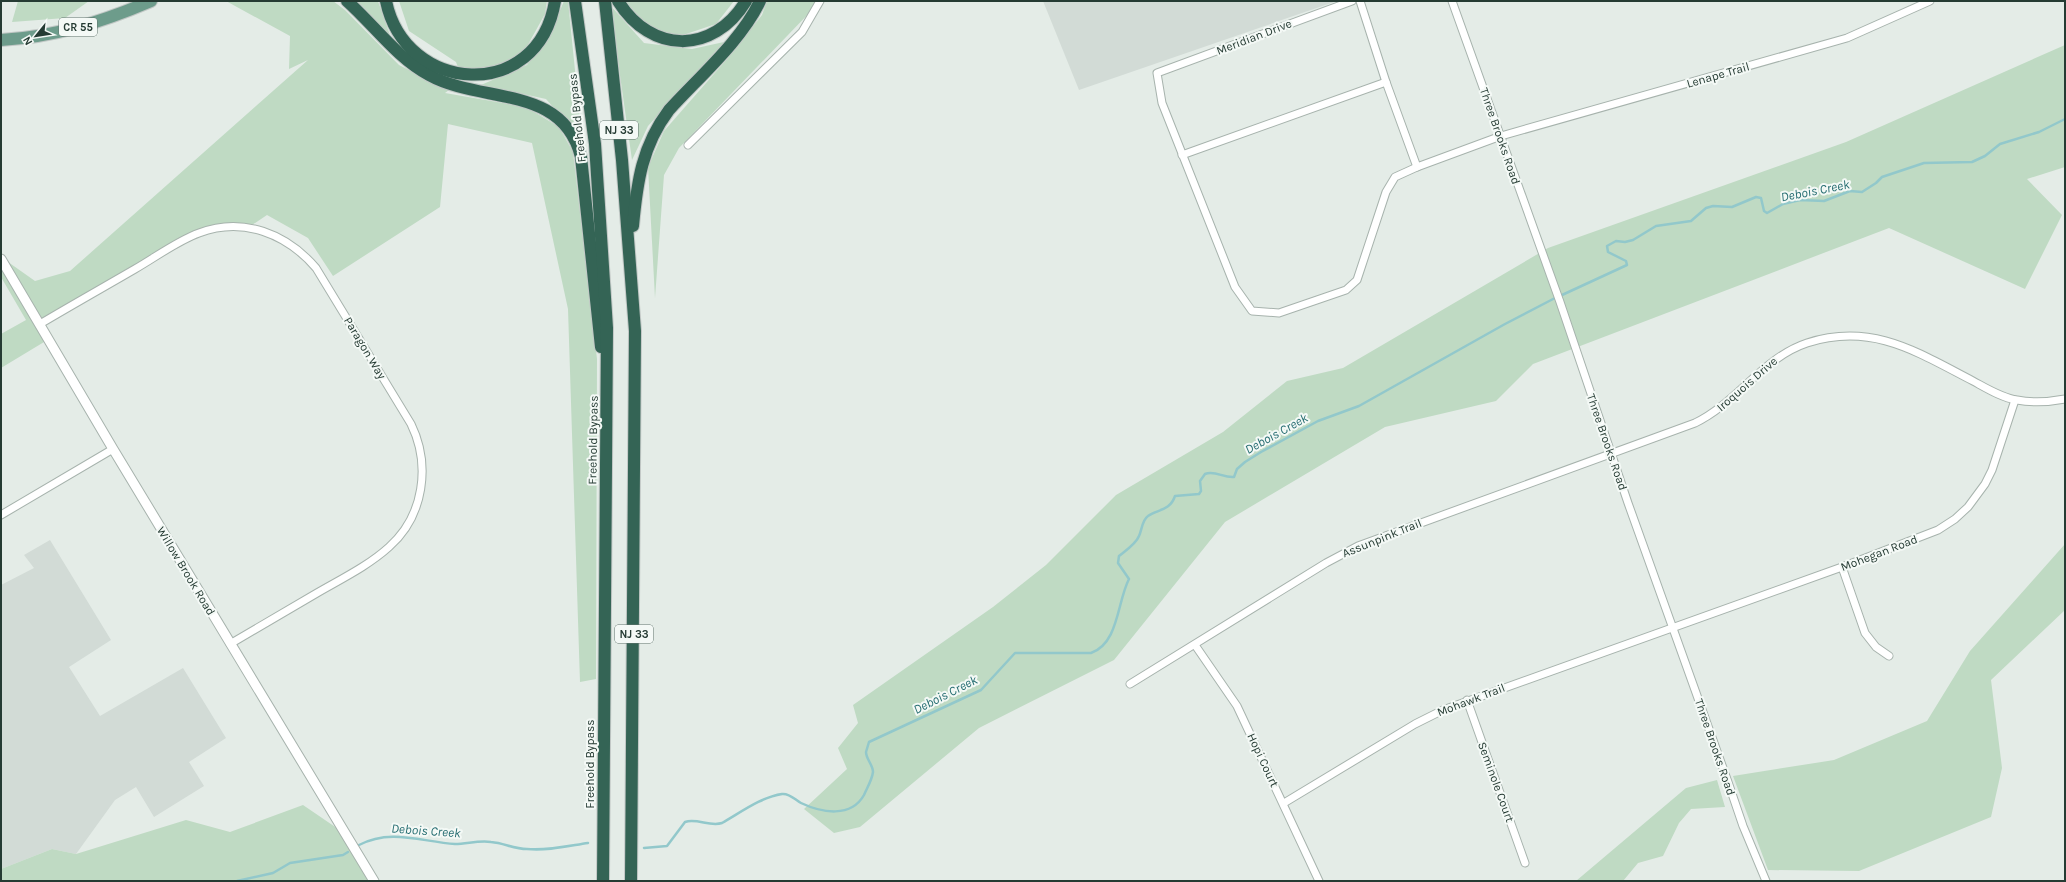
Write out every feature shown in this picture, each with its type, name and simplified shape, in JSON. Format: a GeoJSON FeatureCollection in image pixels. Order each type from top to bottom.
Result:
{"type":"FeatureCollection","features":[{"type":"Feature","properties":{"kind":"highway"},"geometry":{"type":"LineString","coordinates":[[347,1],[407,59],[428,75],[454,86],[544,108],[560,120],[574,138],[578,147],[582,167],[608,418]]}},
{"type":"Feature","properties":{"kind":"highway"},"geometry":{"type":"LineString","coordinates":[[386,1],[398,29],[406,40],[425,58],[447,70],[468,75],[479,75],[508,68],[526,56],[539,42],[546,29],[555,1]]}},
{"type":"Feature","properties":{"kind":"highway","name":"Freehold Bypass"},"geometry":{"type":"LineString","coordinates":[[575,1],[595,144],[607,328],[608,418],[603,881]]}},
{"type":"Feature","properties":{"kind":"highway","name":"NJ 33"},"geometry":{"type":"LineString","coordinates":[[605,1],[622,160],[635,331],[636,381],[631,881]]}},
{"type":"Feature","properties":{"kind":"highway"},"geometry":{"type":"LineString","coordinates":[[618,1],[627,15],[638,26],[662,39],[679,41],[697,39],[714,33],[729,22],[746,1]]}},
{"type":"Feature","properties":{"kind":"highway"},"geometry":{"type":"LineString","coordinates":[[630,259],[634,212],[642,161],[651,138],[669,110],[738,35],[760,1]]}},
{"type":"Feature","properties":{"kind":"main road","name":"CR 55"},"geometry":{"type":"LineString","coordinates":[[1,40],[35,37],[60,32],[113,17],[151,1]]}},
{"type":"Feature","properties":{"kind":"street"},"geometry":{"type":"LineString","coordinates":[[688,145],[802,32],[813,16],[820,1]]}},
{"type":"Feature","properties":{"kind":"street","name":"Meridian Drive"},"geometry":{"type":"LineString","coordinates":[[1157,73],[1352,1]]}},
{"type":"Feature","properties":{"kind":"street"},"geometry":{"type":"LineString","coordinates":[[1360,1],[1386,82],[1417,167]]}},
{"type":"Feature","properties":{"kind":"street","name":"Three Brooks Road"},"geometry":{"type":"LineString","coordinates":[[1452,1],[1501,136],[1743,826],[1766,881]]}},
{"type":"Feature","properties":{"kind":"street","name":"Lenape Trail"},"geometry":{"type":"LineString","coordinates":[[1157,73],[1162,103],[1235,287],[1252,311],[1279,314],[1346,290],[1357,280],[1386,192],[1394,177],[1501,136],[1847,38],[1930,1]]}},
{"type":"Feature","properties":{"kind":"street"},"geometry":{"type":"LineString","coordinates":[[1182,155],[1386,82]]}},
{"type":"Feature","properties":{"kind":"street","name":"Paragon Way"},"geometry":{"type":"LineString","coordinates":[[40,324],[197,233],[231,226],[257,229],[287,241],[298,249],[316,268],[410,424],[419,446],[422,460],[422,480],[413,514],[400,536],[388,548],[356,570],[230,644]]}},
{"type":"Feature","properties":{"kind":"street","name":"Willow Brook Road"},"geometry":{"type":"LineString","coordinates":[[1,259],[113,449],[374,881]]}},
{"type":"Feature","properties":{"kind":"street","name":"Iroquois Drive"},"geometry":{"type":"LineString","coordinates":[[1611,453],[1708,416],[1722,407],[1766,366],[1781,355],[1806,344],[1838,336],[1862,336],[1896,343],[1996,393],[2015,400],[2037,402],[2065,399]]}},
{"type":"Feature","properties":{"kind":"street","name":"Mohegan Road"},"geometry":{"type":"LineString","coordinates":[[1673,626],[1842,567],[1929,535],[1946,526],[1968,507],[1985,484],[1992,470],[2015,400]]}},
{"type":"Feature","properties":{"kind":"street"},"geometry":{"type":"LineString","coordinates":[[1,516],[113,449]]}},
{"type":"Feature","properties":{"kind":"street","name":"Assunpink Trail"},"geometry":{"type":"LineString","coordinates":[[1130,684],[1326,563],[1358,546],[1611,453]]}},
{"type":"Feature","properties":{"kind":"street"},"geometry":{"type":"LineString","coordinates":[[1842,567],[1865,633],[1876,647],[1889,656]]}},
{"type":"Feature","properties":{"kind":"street","name":"Mohawk Trail"},"geometry":{"type":"LineString","coordinates":[[1284,803],[1415,724],[1467,700],[1673,626]]}},
{"type":"Feature","properties":{"kind":"street","name":"Hopi Court"},"geometry":{"type":"LineString","coordinates":[[1195,645],[1237,706],[1284,803],[1319,881]]}},
{"type":"Feature","properties":{"kind":"street","name":"Seminole Court"},"geometry":{"type":"LineString","coordinates":[[1467,700],[1525,863]]}},
{"type":"Feature","properties":{"kind":"shaded area"},"geometry":{"type":"Polygon","coordinates":[[[1043,1],[1337,1],[1079,90],[1043,1]]]}},
{"type":"Feature","properties":{"kind":"shaded area"},"geometry":{"type":"Polygon","coordinates":[[[50,540],[111,640],[69,667],[100,716],[183,668],[226,738],[189,762],[204,786],[154,817],[136,787],[115,800],[76,854],[52,849],[1,869],[1,585],[34,568],[24,555],[50,540]]]}},
{"type":"Feature","properties":{"kind":"green space"},"geometry":{"type":"Polygon","coordinates":[[[18,1],[89,1],[65,18],[12,22],[18,1]]]}},
{"type":"Feature","properties":{"kind":"green space"},"geometry":{"type":"Polygon","coordinates":[[[226,1],[333,1],[345,10],[399,65],[449,90],[445,93],[526,107],[559,127],[573,152],[597,359],[596,679],[580,682],[568,309],[532,143],[448,124],[440,207],[333,276],[308,238],[267,215],[249,227],[197,232],[40,322],[49,339],[1,368],[1,334],[26,320],[1,277],[1,257],[35,281],[70,271],[308,60],[289,69],[290,36],[226,1]]]}},
{"type":"Feature","properties":{"kind":"green space"},"geometry":{"type":"Polygon","coordinates":[[[356,1],[378,1],[391,38],[356,1]]]}},
{"type":"Feature","properties":{"kind":"green space"},"geometry":{"type":"Polygon","coordinates":[[[399,1],[547,1],[545,14],[525,50],[509,63],[473,72],[459,70],[456,62],[409,31],[399,1]]]}},
{"type":"Feature","properties":{"kind":"green space"},"geometry":{"type":"Polygon","coordinates":[[[564,1],[568,1],[582,140],[546,99],[481,85],[527,65],[553,27],[564,1]]]}},
{"type":"Feature","properties":{"kind":"green space"},"geometry":{"type":"Polygon","coordinates":[[[625,1],[734,1],[716,24],[680,36],[655,32],[633,13],[625,1]]]}},
{"type":"Feature","properties":{"kind":"green space"},"geometry":{"type":"Polygon","coordinates":[[[767,1],[815,1],[814,8],[679,148],[664,175],[655,298],[648,167],[664,131],[727,59],[762,15],[767,1]]]}},
{"type":"Feature","properties":{"kind":"green space"},"geometry":{"type":"Polygon","coordinates":[[[610,5],[644,43],[692,49],[724,42],[648,126],[632,160],[610,5]]]}},
{"type":"Feature","properties":{"kind":"green space"},"geometry":{"type":"Polygon","coordinates":[[[2065,45],[2065,167],[2027,179],[2062,215],[2025,289],[1889,228],[1533,364],[1496,401],[1385,427],[1225,522],[1114,660],[979,728],[860,827],[834,833],[804,809],[847,769],[838,748],[858,723],[853,705],[993,607],[1046,565],[1116,495],[1223,432],[1287,381],[1343,368],[1548,248],[1846,142],[2065,45]]]}},
{"type":"Feature","properties":{"kind":"green space"},"geometry":{"type":"Polygon","coordinates":[[[2065,544],[2065,610],[1991,680],[2002,768],[1991,817],[1859,871],[1768,870],[1733,776],[1834,760],[1927,721],[1970,651],[2065,544]]]}},
{"type":"Feature","properties":{"kind":"green space"},"geometry":{"type":"Polygon","coordinates":[[[1717,780],[1725,807],[1691,809],[1679,823],[1663,856],[1638,863],[1623,881],[1576,881],[1686,788],[1717,780]]]}},
{"type":"Feature","properties":{"kind":"green space"},"geometry":{"type":"Polygon","coordinates":[[[303,805],[347,835],[378,881],[1,881],[1,869],[52,849],[76,854],[186,820],[230,832],[303,805]]]}},
{"type":"Feature","properties":{"kind":"waterway","name":"Debois Creek"},"geometry":{"type":"LineString","coordinates":[[1562,295],[1627,265],[1626,261],[1608,252],[1607,246],[1616,241],[1625,242],[1633,240],[1656,226],[1691,221],[1706,208],[1713,206],[1732,207],[1756,197],[1761,198],[1764,211],[1767,213],[1783,204],[1800,200],[1824,201],[1850,191],[1862,192],[1882,177],[1924,163],[1972,162],[1985,156],[2000,144],[2039,132],[2065,119]]}},
{"type":"Feature","properties":{"kind":"waterway","name":"Debois Creek"},"geometry":{"type":"LineString","coordinates":[[644,848],[667,846],[685,822],[694,821],[713,824],[722,823],[766,798],[782,794],[790,796],[801,803],[827,811],[844,810],[852,807],[864,795],[871,781],[873,769],[866,752],[869,742],[981,690],[1015,653],[1091,653],[1100,648],[1112,631],[1129,579],[1118,563],[1119,556],[1138,539],[1143,523],[1148,516],[1167,507],[1173,501],[1175,496],[1199,494],[1201,491],[1200,481],[1205,474],[1216,473],[1234,477],[1237,469],[1261,452],[1318,421],[1359,406],[1505,324],[1555,298]]}},
{"type":"Feature","properties":{"kind":"waterway","name":"Debois Creek"},"geometry":{"type":"LineString","coordinates":[[359,845],[383,837],[407,837],[455,844],[486,842],[522,849],[558,848],[588,843]]}},
{"type":"Feature","properties":{"kind":"waterway","name":"Debois Creek"},"geometry":{"type":"LineString","coordinates":[[237,881],[273,873],[290,863],[343,855],[348,852]]}}]}
